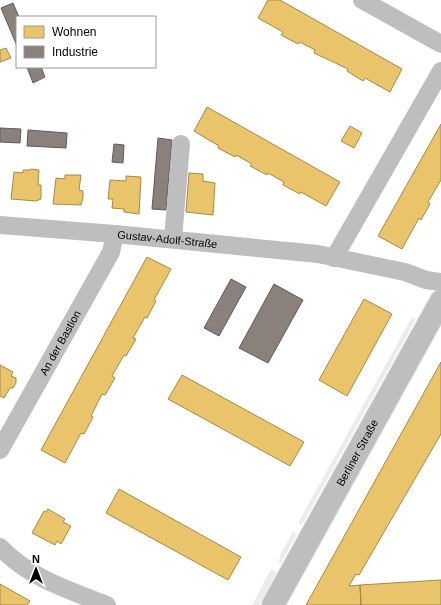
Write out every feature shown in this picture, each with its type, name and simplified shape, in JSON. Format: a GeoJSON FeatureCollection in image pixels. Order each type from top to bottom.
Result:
{"type":"FeatureCollection","features":[{"type":"Feature","properties":{"kind":"main road","name":"Berliner Straße"},"geometry":{"type":"LineString","coordinates":[[273,605],[441,301]]}},
{"type":"Feature","properties":{"kind":"street"},"geometry":{"type":"LineString","coordinates":[[362,0],[441,44]]}},
{"type":"Feature","properties":{"kind":"street"},"geometry":{"type":"LineString","coordinates":[[334,258],[441,72]]}},
{"type":"Feature","properties":{"kind":"street"},"geometry":{"type":"LineString","coordinates":[[173,239],[181,144]]}},
{"type":"Feature","properties":{"kind":"street","name":"Gustav-Adolf-Straße"},"geometry":{"type":"LineString","coordinates":[[0,225],[173,239],[334,258],[405,272],[426,280],[441,282]]}},
{"type":"Feature","properties":{"kind":"street","name":"An der Bastion"},"geometry":{"type":"LineString","coordinates":[[0,450],[111,252],[115,234]]}},
{"type":"Feature","properties":{"kind":"street"},"geometry":{"type":"LineString","coordinates":[[0,547],[9,556],[28,570],[51,583],[107,605]]}},
{"type":"Feature","properties":{"kind":"shaded area"},"geometry":{"type":"Polygon","coordinates":[[[412,317],[416,319],[302,525],[298,523],[412,317]]]}},
{"type":"Feature","properties":{"kind":"shaded area"},"geometry":{"type":"Polygon","coordinates":[[[293,531],[297,534],[281,563],[279,563],[280,555],[293,531]]]}},
{"type":"Feature","properties":{"kind":"shaded area"},"geometry":{"type":"Polygon","coordinates":[[[271,569],[277,572],[259,605],[252,605],[271,569]]]}},
{"type":"Feature","properties":{"kind":"building: Wohnen"},"geometry":{"type":"Polygon","coordinates":[[[268,0],[280,0],[402,69],[390,92],[365,78],[363,81],[347,71],[348,69],[314,53],[315,50],[300,42],[298,44],[281,35],[283,32],[258,18],[268,0]]]}},
{"type":"Feature","properties":{"kind":"building: Wohnen"},"geometry":{"type":"Polygon","coordinates":[[[6,48],[11,58],[0,62],[0,50],[6,48]]]}},
{"type":"Feature","properties":{"kind":"building: Wohnen"},"geometry":{"type":"Polygon","coordinates":[[[207,107],[340,182],[326,206],[301,192],[300,194],[283,185],[284,182],[268,173],[267,175],[250,166],[252,164],[236,155],[235,157],[218,148],[219,146],[194,131],[207,107]]]}},
{"type":"Feature","properties":{"kind":"building: Wohnen"},"geometry":{"type":"Polygon","coordinates":[[[441,124],[441,180],[428,202],[430,204],[421,220],[419,218],[402,249],[378,236],[441,124]]]}},
{"type":"Feature","properties":{"kind":"building: Wohnen"},"geometry":{"type":"Polygon","coordinates":[[[350,126],[362,133],[354,148],[341,141],[350,126]]]}},
{"type":"Feature","properties":{"kind":"building: Wohnen"},"geometry":{"type":"Polygon","coordinates":[[[23,170],[39,170],[38,185],[41,185],[41,199],[36,201],[11,199],[14,172],[23,173],[23,170]]]}},
{"type":"Feature","properties":{"kind":"building: Wohnen"},"geometry":{"type":"Polygon","coordinates":[[[189,173],[203,174],[203,181],[215,183],[213,215],[186,212],[189,173]]]}},
{"type":"Feature","properties":{"kind":"building: Wohnen"},"geometry":{"type":"Polygon","coordinates":[[[65,175],[81,175],[79,190],[83,191],[83,197],[81,205],[53,204],[56,178],[65,179],[65,175]]]}},
{"type":"Feature","properties":{"kind":"building: Wohnen"},"geometry":{"type":"Polygon","coordinates":[[[126,176],[141,177],[139,214],[124,212],[124,209],[112,208],[113,199],[108,199],[110,180],[126,181],[126,176]]]}},
{"type":"Feature","properties":{"kind":"building: Wohnen"},"geometry":{"type":"Polygon","coordinates":[[[147,257],[171,269],[154,300],[156,301],[147,318],[145,317],[133,338],[136,339],[126,356],[124,355],[112,376],[115,378],[105,395],[102,394],[91,416],[93,417],[84,434],[81,433],[65,463],[41,450],[147,257]]]}},
{"type":"Feature","properties":{"kind":"building: Wohnen"},"geometry":{"type":"Polygon","coordinates":[[[364,299],[392,314],[347,396],[319,380],[364,299]]]}},
{"type":"Feature","properties":{"kind":"building: Wohnen"},"geometry":{"type":"Polygon","coordinates":[[[441,362],[441,434],[359,575],[356,574],[349,586],[360,585],[361,605],[306,605],[441,362]]]}},
{"type":"Feature","properties":{"kind":"building: Wohnen"},"geometry":{"type":"Polygon","coordinates":[[[0,365],[13,372],[11,376],[16,378],[16,383],[13,388],[10,388],[4,398],[0,396],[0,365]]]}},
{"type":"Feature","properties":{"kind":"building: Wohnen"},"geometry":{"type":"Polygon","coordinates":[[[182,375],[304,442],[290,466],[168,399],[182,375]]]}},
{"type":"Feature","properties":{"kind":"building: Wohnen"},"geometry":{"type":"Polygon","coordinates":[[[119,489],[241,557],[228,580],[106,513],[119,489]]]}},
{"type":"Feature","properties":{"kind":"building: Wohnen"},"geometry":{"type":"Polygon","coordinates":[[[48,509],[65,519],[63,522],[71,526],[61,544],[57,541],[55,545],[32,533],[44,511],[46,512],[48,509]]]}},
{"type":"Feature","properties":{"kind":"building: Wohnen"},"geometry":{"type":"Polygon","coordinates":[[[441,580],[441,605],[361,605],[360,585],[441,580]]]}},
{"type":"Feature","properties":{"kind":"building: Wohnen"},"geometry":{"type":"Polygon","coordinates":[[[0,584],[30,601],[27,605],[0,605],[0,584]]]}},
{"type":"Feature","properties":{"kind":"building: Industrie"},"geometry":{"type":"Polygon","coordinates":[[[13,3],[19,16],[16,16],[16,44],[1,8],[13,3]]]}},
{"type":"Feature","properties":{"kind":"building: Industrie"},"geometry":{"type":"Polygon","coordinates":[[[27,68],[41,68],[45,77],[33,83],[27,68]]]}},
{"type":"Feature","properties":{"kind":"building: Industrie"},"geometry":{"type":"Polygon","coordinates":[[[0,128],[21,129],[20,143],[0,142],[0,128]]]}},
{"type":"Feature","properties":{"kind":"building: Industrie"},"geometry":{"type":"Polygon","coordinates":[[[28,130],[67,133],[66,148],[27,146],[28,130]]]}},
{"type":"Feature","properties":{"kind":"building: Industrie"},"geometry":{"type":"Polygon","coordinates":[[[158,138],[172,140],[166,210],[152,209],[158,138]]]}},
{"type":"Feature","properties":{"kind":"building: Industrie"},"geometry":{"type":"Polygon","coordinates":[[[114,144],[124,145],[123,163],[112,162],[114,144]]]}},
{"type":"Feature","properties":{"kind":"building: Industrie"},"geometry":{"type":"Polygon","coordinates":[[[231,279],[246,287],[219,336],[204,328],[231,279]]]}},
{"type":"Feature","properties":{"kind":"building: Industrie"},"geometry":{"type":"Polygon","coordinates":[[[274,284],[303,300],[268,363],[239,348],[274,284]]]}}]}
